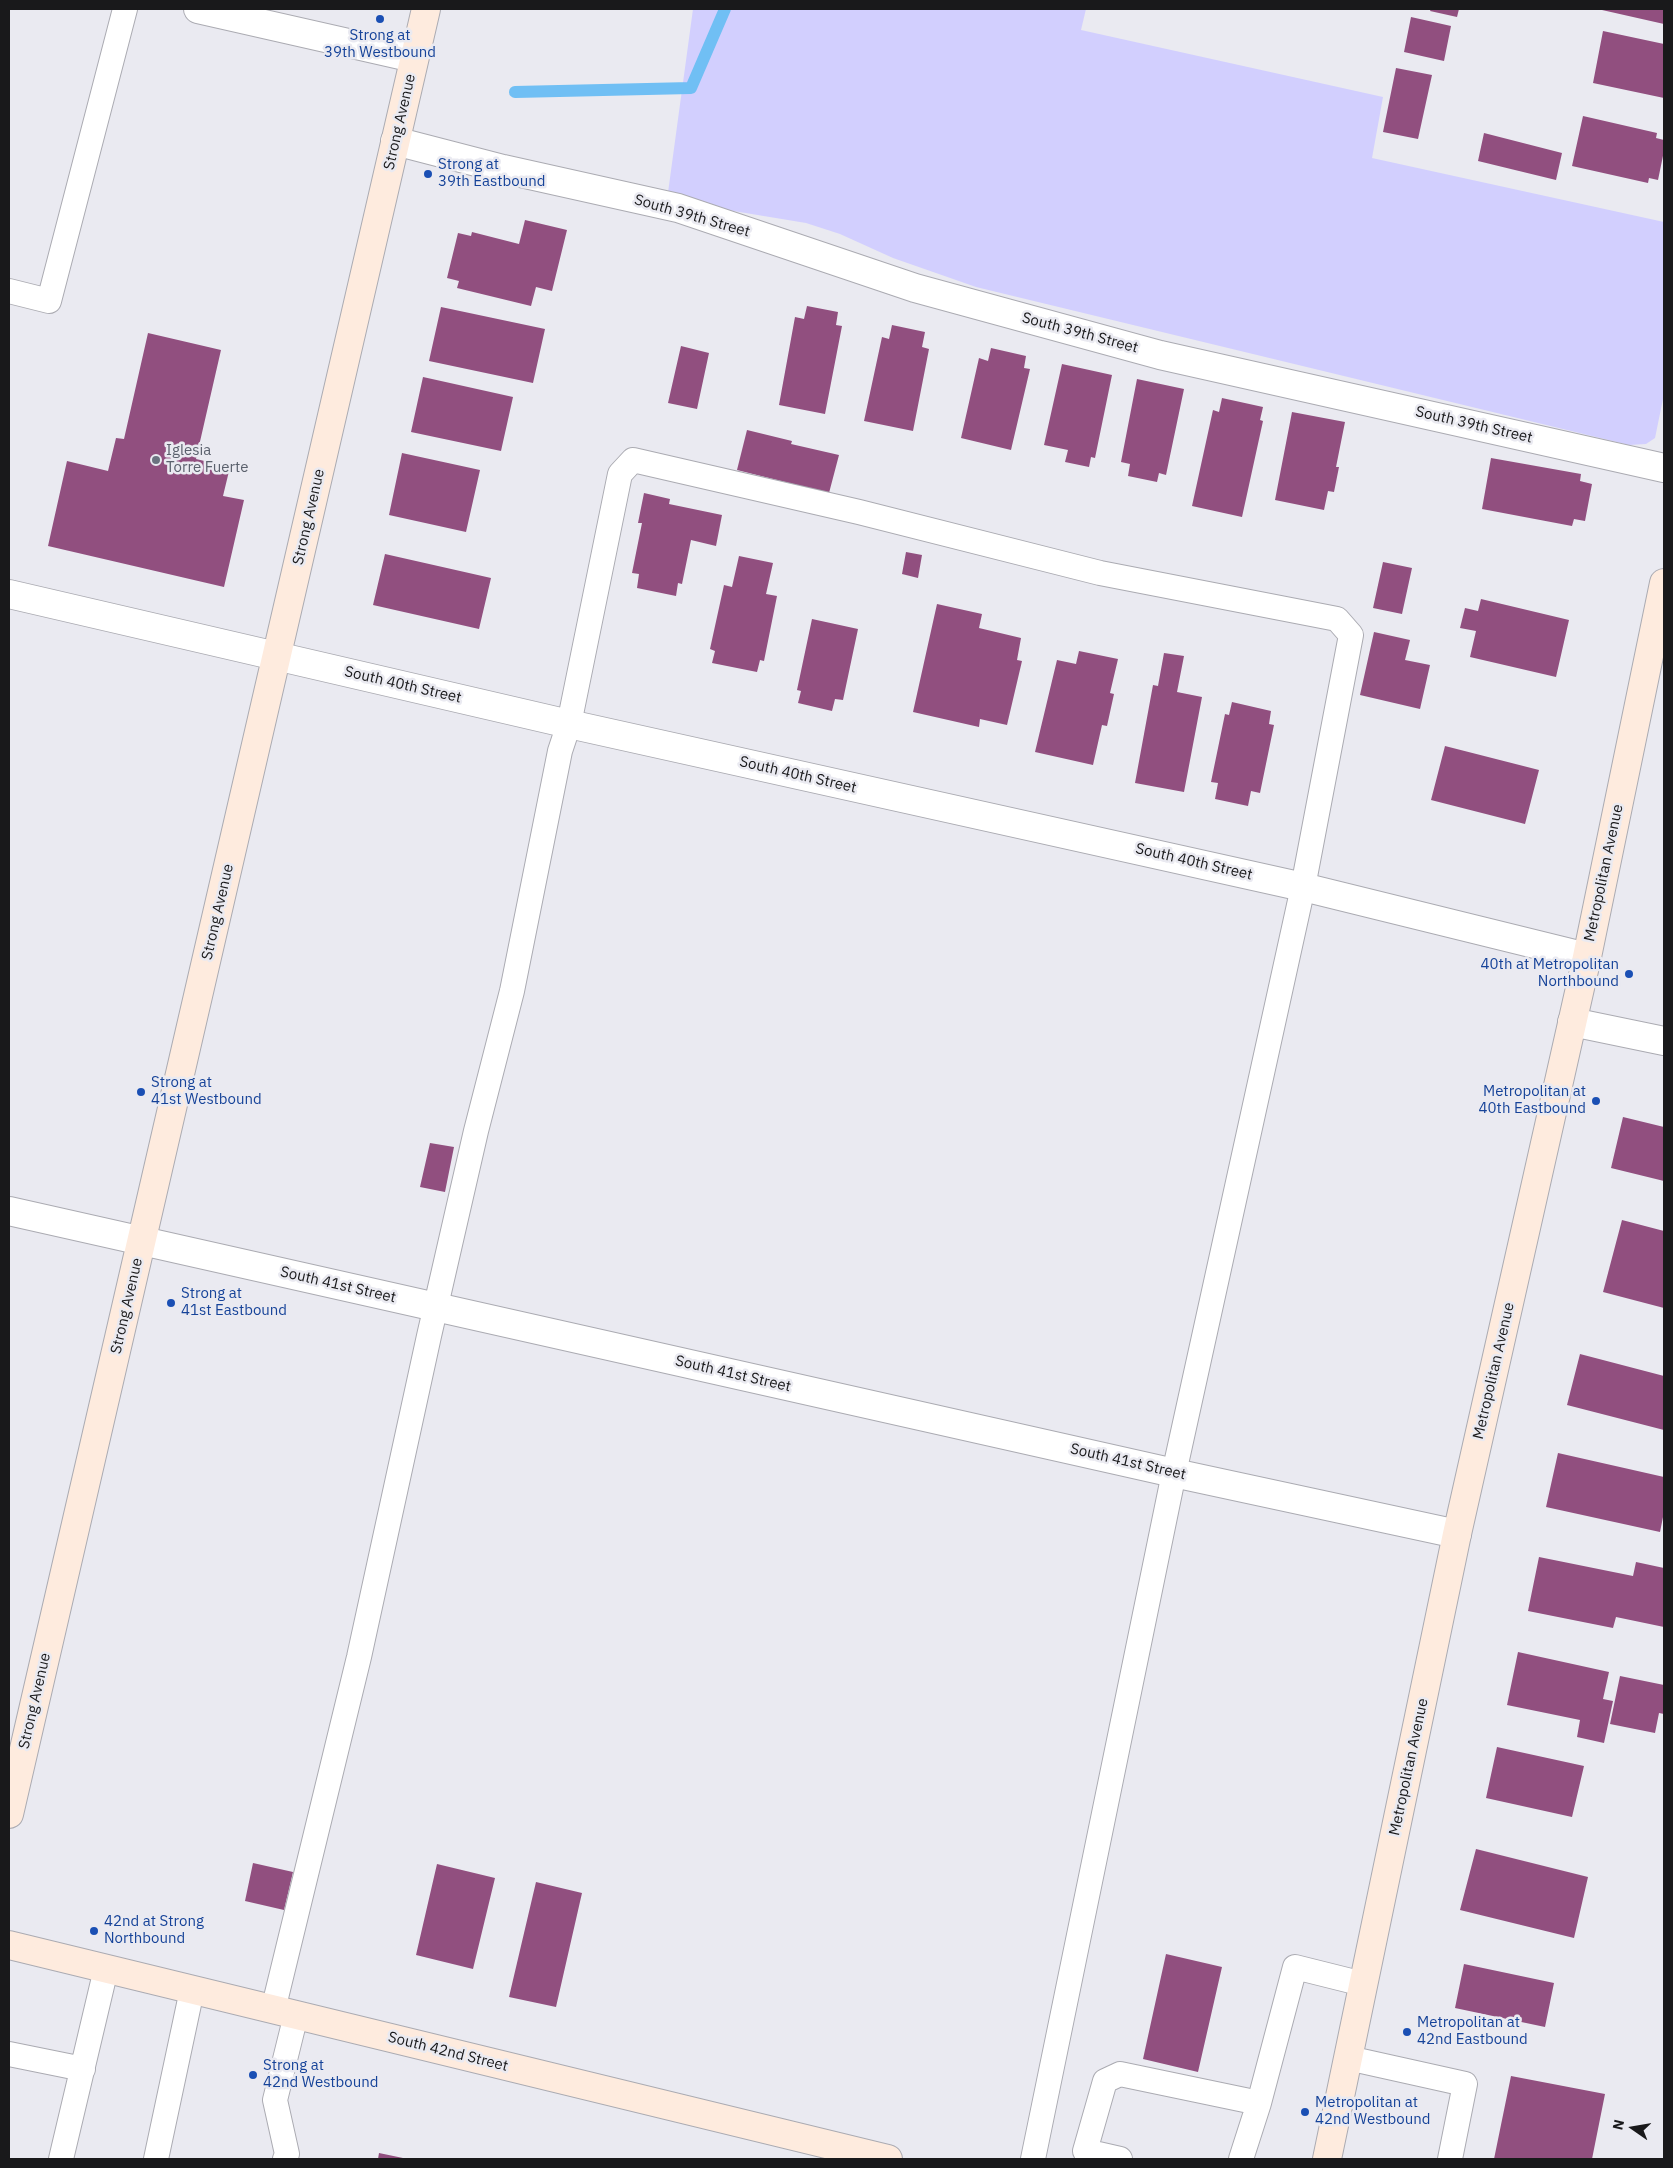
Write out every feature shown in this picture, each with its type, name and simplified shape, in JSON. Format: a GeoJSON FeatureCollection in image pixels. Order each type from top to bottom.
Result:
{"type":"FeatureCollection","features":[{"type":"Feature","properties":{"kind":"street"},"geometry":{"type":"LineString","coordinates":[[198,9],[414,58]]}},
{"type":"Feature","properties":{"kind":"street","name":"Strong Avenue"},"geometry":{"type":"LineString","coordinates":[[9,1814],[426,9]]}},
{"type":"Feature","properties":{"kind":"street","name":"South 39th Street"},"geometry":{"type":"LineString","coordinates":[[395,141],[504,169],[678,208],[915,288],[1160,355],[1664,468]]}},
{"type":"Feature","properties":{"kind":"street","name":"Metropolitan Avenue"},"geometry":{"type":"LineString","coordinates":[[1327,2159],[1457,1534],[1587,957],[1664,583]]}},
{"type":"Feature","properties":{"kind":"street","name":"South 40th Street"},"geometry":{"type":"LineString","coordinates":[[9,594],[569,724],[1303,887],[1587,957]]}},
{"type":"Feature","properties":{"kind":"street"},"geometry":{"type":"LineString","coordinates":[[1572,1022],[1664,1041]]}},
{"type":"Feature","properties":{"kind":"street","name":"South 41st Street"},"geometry":{"type":"LineString","coordinates":[[9,1211],[1174,1473],[1457,1534]]}},
{"type":"Feature","properties":{"kind":"street","name":"South 42nd Street"},"geometry":{"type":"LineString","coordinates":[[9,1945],[888,2159]]}},
{"type":"Feature","properties":{"kind":"lane"},"geometry":{"type":"LineString","coordinates":[[9,292],[49,301],[125,9]]}},
{"type":"Feature","properties":{"kind":"lane"},"geometry":{"type":"LineString","coordinates":[[285,2159],[287,2154],[275,2100],[285,2012],[435,1307],[476,1131],[512,991],[560,751],[569,724],[620,474],[633,460],[859,512],[1100,573],[1337,619],[1351,635],[1303,887],[1174,1473],[1033,2159]]}},
{"type":"Feature","properties":{"kind":"lane"},"geometry":{"type":"LineString","coordinates":[[1241,2159],[1296,1967],[1363,1984]]}},
{"type":"Feature","properties":{"kind":"lane"},"geometry":{"type":"LineString","coordinates":[[61,2159],[106,1969]]}},
{"type":"Feature","properties":{"kind":"lane"},"geometry":{"type":"LineString","coordinates":[[156,2159],[192,1990]]}},
{"type":"Feature","properties":{"kind":"lane"},"geometry":{"type":"LineString","coordinates":[[9,2054],[82,2069]]}},
{"type":"Feature","properties":{"kind":"lane"},"geometry":{"type":"LineString","coordinates":[[1348,2058],[1465,2084],[1450,2159]]}},
{"type":"Feature","properties":{"kind":"lane"},"geometry":{"type":"LineString","coordinates":[[1120,2159],[1084,2155],[1105,2080],[1120,2074],[1258,2103]]}},
{"type":"Feature","properties":{"kind":"shaded area"},"geometry":{"type":"Polygon","coordinates":[[[693,9],[1086,9],[1081,30],[1383,97],[1372,158],[1664,222],[1664,394],[1655,438],[1646,444],[1629,445],[976,287],[893,258],[840,234],[806,223],[667,200],[693,9]]]}},
{"type":"Feature","properties":{"kind":"building"},"geometry":{"type":"Polygon","coordinates":[[[1431,9],[1459,9],[1457,17],[1430,11],[1431,9]]]}},
{"type":"Feature","properties":{"kind":"building"},"geometry":{"type":"Polygon","coordinates":[[[1664,9],[1664,24],[1602,10],[1664,9]]]}},
{"type":"Feature","properties":{"kind":"building"},"geometry":{"type":"Polygon","coordinates":[[[1411,17],[1451,26],[1444,61],[1404,52],[1411,17]]]}},
{"type":"Feature","properties":{"kind":"building"},"geometry":{"type":"Polygon","coordinates":[[[1603,31],[1664,44],[1664,98],[1593,83],[1603,31]]]}},
{"type":"Feature","properties":{"kind":"building"},"geometry":{"type":"Polygon","coordinates":[[[1396,68],[1432,75],[1418,139],[1383,132],[1396,68]]]}},
{"type":"Feature","properties":{"kind":"building"},"geometry":{"type":"Polygon","coordinates":[[[1583,116],[1657,133],[1656,138],[1664,140],[1664,151],[1658,180],[1649,178],[1648,183],[1572,166],[1583,116]]]}},
{"type":"Feature","properties":{"kind":"building"},"geometry":{"type":"Polygon","coordinates":[[[1484,133],[1562,153],[1556,180],[1478,161],[1484,133]]]}},
{"type":"Feature","properties":{"kind":"building"},"geometry":{"type":"Polygon","coordinates":[[[525,220],[567,230],[552,291],[536,287],[531,306],[457,288],[459,281],[447,278],[458,233],[471,236],[472,232],[519,244],[525,220]]]}},
{"type":"Feature","properties":{"kind":"building"},"geometry":{"type":"Polygon","coordinates":[[[807,306],[838,312],[836,325],[842,326],[825,414],[779,405],[795,317],[804,319],[807,306]]]}},
{"type":"Feature","properties":{"kind":"building"},"geometry":{"type":"Polygon","coordinates":[[[441,307],[545,329],[533,383],[429,361],[441,307]]]}},
{"type":"Feature","properties":{"kind":"building"},"geometry":{"type":"Polygon","coordinates":[[[892,325],[925,332],[922,347],[929,349],[913,431],[864,421],[882,337],[889,339],[892,325]]]}},
{"type":"Feature","properties":{"kind":"building","name":"Iglesia Torre Fuerte"},"geometry":{"type":"Polygon","coordinates":[[[148,333],[221,350],[196,459],[230,467],[223,496],[244,500],[224,587],[48,546],[67,461],[108,471],[116,438],[124,439],[148,333]]]}},
{"type":"Feature","properties":{"kind":"building"},"geometry":{"type":"Polygon","coordinates":[[[681,346],[709,353],[697,409],[668,403],[681,346]]]}},
{"type":"Feature","properties":{"kind":"building"},"geometry":{"type":"Polygon","coordinates":[[[991,348],[1026,356],[1024,368],[1030,369],[1011,450],[961,438],[979,358],[988,361],[991,348]]]}},
{"type":"Feature","properties":{"kind":"building"},"geometry":{"type":"Polygon","coordinates":[[[1062,364],[1112,375],[1095,458],[1091,457],[1089,467],[1065,462],[1068,450],[1044,445],[1062,364]]]}},
{"type":"Feature","properties":{"kind":"building"},"geometry":{"type":"Polygon","coordinates":[[[423,377],[513,397],[501,451],[411,432],[423,377]]]}},
{"type":"Feature","properties":{"kind":"building"},"geometry":{"type":"Polygon","coordinates":[[[1137,379],[1184,389],[1166,475],[1159,473],[1157,482],[1128,476],[1130,464],[1121,462],[1137,379]]]}},
{"type":"Feature","properties":{"kind":"building"},"geometry":{"type":"Polygon","coordinates":[[[1222,398],[1263,407],[1260,420],[1263,421],[1242,517],[1192,506],[1213,410],[1219,412],[1222,398]]]}},
{"type":"Feature","properties":{"kind":"building"},"geometry":{"type":"Polygon","coordinates":[[[1292,412],[1345,422],[1336,467],[1339,467],[1334,492],[1328,491],[1324,510],[1275,500],[1292,412]]]}},
{"type":"Feature","properties":{"kind":"building"},"geometry":{"type":"Polygon","coordinates":[[[747,430],[792,441],[791,444],[839,455],[829,493],[737,470],[747,430]]]}},
{"type":"Feature","properties":{"kind":"building"},"geometry":{"type":"Polygon","coordinates":[[[402,453],[480,470],[466,532],[389,515],[402,453]]]}},
{"type":"Feature","properties":{"kind":"building"},"geometry":{"type":"Polygon","coordinates":[[[1491,458],[1581,474],[1580,481],[1592,484],[1585,521],[1574,519],[1572,526],[1482,509],[1491,458]]]}},
{"type":"Feature","properties":{"kind":"building"},"geometry":{"type":"Polygon","coordinates":[[[644,493],[670,499],[669,504],[722,515],[716,546],[691,540],[682,584],[678,583],[676,596],[637,588],[639,574],[632,573],[642,523],[638,523],[644,493]]]}},
{"type":"Feature","properties":{"kind":"building"},"geometry":{"type":"Polygon","coordinates":[[[906,552],[922,555],[918,578],[902,574],[906,552]]]}},
{"type":"Feature","properties":{"kind":"building"},"geometry":{"type":"Polygon","coordinates":[[[385,554],[491,578],[479,629],[373,605],[385,554]]]}},
{"type":"Feature","properties":{"kind":"building"},"geometry":{"type":"Polygon","coordinates":[[[739,556],[773,563],[766,594],[777,596],[764,661],[760,660],[757,672],[712,663],[715,651],[710,649],[724,585],[732,587],[739,556]]]}},
{"type":"Feature","properties":{"kind":"building"},"geometry":{"type":"Polygon","coordinates":[[[1383,562],[1412,568],[1402,614],[1373,608],[1383,562]]]}},
{"type":"Feature","properties":{"kind":"building"},"geometry":{"type":"Polygon","coordinates":[[[1481,599],[1569,620],[1556,677],[1470,657],[1476,631],[1460,628],[1465,608],[1478,611],[1481,599]]]}},
{"type":"Feature","properties":{"kind":"building"},"geometry":{"type":"Polygon","coordinates":[[[937,604],[982,614],[979,628],[1021,638],[1017,660],[1022,661],[1007,725],[980,719],[979,727],[913,712],[937,604]]]}},
{"type":"Feature","properties":{"kind":"building"},"geometry":{"type":"Polygon","coordinates":[[[812,619],[858,629],[843,700],[835,699],[832,711],[798,703],[801,691],[797,690],[812,619]]]}},
{"type":"Feature","properties":{"kind":"building"},"geometry":{"type":"Polygon","coordinates":[[[1374,632],[1410,640],[1405,660],[1430,665],[1420,709],[1360,695],[1374,632]]]}},
{"type":"Feature","properties":{"kind":"building"},"geometry":{"type":"Polygon","coordinates":[[[1079,651],[1118,659],[1110,693],[1114,694],[1107,726],[1102,725],[1093,765],[1035,752],[1057,660],[1076,664],[1079,651]]]}},
{"type":"Feature","properties":{"kind":"building"},"geometry":{"type":"Polygon","coordinates":[[[1164,653],[1184,656],[1177,692],[1202,697],[1184,792],[1135,783],[1153,685],[1158,686],[1164,653]]]}},
{"type":"Feature","properties":{"kind":"building"},"geometry":{"type":"Polygon","coordinates":[[[1232,702],[1271,711],[1269,724],[1274,725],[1260,793],[1251,791],[1248,806],[1215,799],[1218,783],[1211,782],[1225,714],[1229,715],[1232,702]]]}},
{"type":"Feature","properties":{"kind":"building"},"geometry":{"type":"Polygon","coordinates":[[[1445,746],[1539,770],[1525,824],[1431,800],[1445,746]]]}},
{"type":"Feature","properties":{"kind":"building"},"geometry":{"type":"Polygon","coordinates":[[[1623,1117],[1664,1127],[1664,1181],[1611,1168],[1623,1117]]]}},
{"type":"Feature","properties":{"kind":"building"},"geometry":{"type":"Polygon","coordinates":[[[430,1143],[454,1147],[445,1192],[420,1187],[430,1143]]]}},
{"type":"Feature","properties":{"kind":"building"},"geometry":{"type":"Polygon","coordinates":[[[1622,1220],[1664,1231],[1664,1308],[1603,1292],[1622,1220]]]}},
{"type":"Feature","properties":{"kind":"building"},"geometry":{"type":"Polygon","coordinates":[[[1580,1354],[1664,1376],[1664,1430],[1567,1405],[1580,1354]]]}},
{"type":"Feature","properties":{"kind":"building"},"geometry":{"type":"Polygon","coordinates":[[[1558,1453],[1664,1477],[1664,1512],[1660,1532],[1546,1507],[1558,1453]]]}},
{"type":"Feature","properties":{"kind":"building"},"geometry":{"type":"Polygon","coordinates":[[[1539,1557],[1633,1576],[1636,1562],[1664,1568],[1664,1627],[1616,1617],[1613,1628],[1528,1611],[1539,1557]]]}},
{"type":"Feature","properties":{"kind":"building"},"geometry":{"type":"Polygon","coordinates":[[[1518,1652],[1609,1672],[1603,1699],[1613,1701],[1604,1743],[1577,1737],[1580,1720],[1507,1705],[1518,1652]]]}},
{"type":"Feature","properties":{"kind":"building"},"geometry":{"type":"Polygon","coordinates":[[[1620,1676],[1664,1685],[1664,1714],[1659,1713],[1655,1733],[1610,1724],[1620,1676]]]}},
{"type":"Feature","properties":{"kind":"building"},"geometry":{"type":"Polygon","coordinates":[[[1497,1747],[1584,1766],[1572,1817],[1486,1798],[1497,1747]]]}},
{"type":"Feature","properties":{"kind":"building"},"geometry":{"type":"Polygon","coordinates":[[[1476,1849],[1588,1877],[1574,1938],[1460,1910],[1476,1849]]]}},
{"type":"Feature","properties":{"kind":"building"},"geometry":{"type":"Polygon","coordinates":[[[253,1863],[293,1872],[284,1910],[245,1901],[253,1863]]]}},
{"type":"Feature","properties":{"kind":"building"},"geometry":{"type":"Polygon","coordinates":[[[437,1864],[495,1878],[473,1969],[416,1955],[437,1864]]]}},
{"type":"Feature","properties":{"kind":"building"},"geometry":{"type":"Polygon","coordinates":[[[536,1882],[582,1893],[556,2007],[509,1997],[536,1882]]]}},
{"type":"Feature","properties":{"kind":"building"},"geometry":{"type":"Polygon","coordinates":[[[1166,1954],[1222,1967],[1198,2072],[1143,2059],[1166,1954]]]}},
{"type":"Feature","properties":{"kind":"building"},"geometry":{"type":"Polygon","coordinates":[[[1464,1964],[1554,1983],[1545,2027],[1455,2008],[1464,1964]]]}},
{"type":"Feature","properties":{"kind":"building"},"geometry":{"type":"Polygon","coordinates":[[[1511,2076],[1605,2094],[1592,2159],[1494,2159],[1511,2076]]]}},
{"type":"Feature","properties":{"kind":"building"},"geometry":{"type":"Polygon","coordinates":[[[379,2153],[403,2158],[403,2159],[378,2159],[379,2153]]]}},
{"type":"Feature","properties":{"kind":"waterway"},"geometry":{"type":"LineString","coordinates":[[515,92],[691,88],[725,9]]}},
{"type":"Feature","properties":{"kind":"place","name":"Strong at 39th Westbound"},"geometry":{"type":"Point","coordinates":[380,19]}},
{"type":"Feature","properties":{"kind":"place","name":"Strong at 39th Eastbound"},"geometry":{"type":"Point","coordinates":[428,174]}},
{"type":"Feature","properties":{"kind":"place","name":"Iglesia Torre Fuerte"},"geometry":{"type":"Point","coordinates":[156,460]}},
{"type":"Feature","properties":{"kind":"place","name":"40th at Metropolitan Northbound"},"geometry":{"type":"Point","coordinates":[1629,974]}},
{"type":"Feature","properties":{"kind":"place","name":"Strong at 41st Westbound"},"geometry":{"type":"Point","coordinates":[141,1092]}},
{"type":"Feature","properties":{"kind":"place","name":"Metropolitan at 40th Eastbound"},"geometry":{"type":"Point","coordinates":[1596,1101]}},
{"type":"Feature","properties":{"kind":"place","name":"Strong at 41st Eastbound"},"geometry":{"type":"Point","coordinates":[171,1303]}},
{"type":"Feature","properties":{"kind":"place","name":"42nd at Strong Northbound"},"geometry":{"type":"Point","coordinates":[94,1931]}},
{"type":"Feature","properties":{"kind":"place","name":"Metropolitan at 42nd Eastbound"},"geometry":{"type":"Point","coordinates":[1407,2032]}},
{"type":"Feature","properties":{"kind":"place","name":"Strong at 42nd Westbound"},"geometry":{"type":"Point","coordinates":[253,2075]}},
{"type":"Feature","properties":{"kind":"place","name":"Metropolitan at 42nd Westbound"},"geometry":{"type":"Point","coordinates":[1305,2112]}}]}
